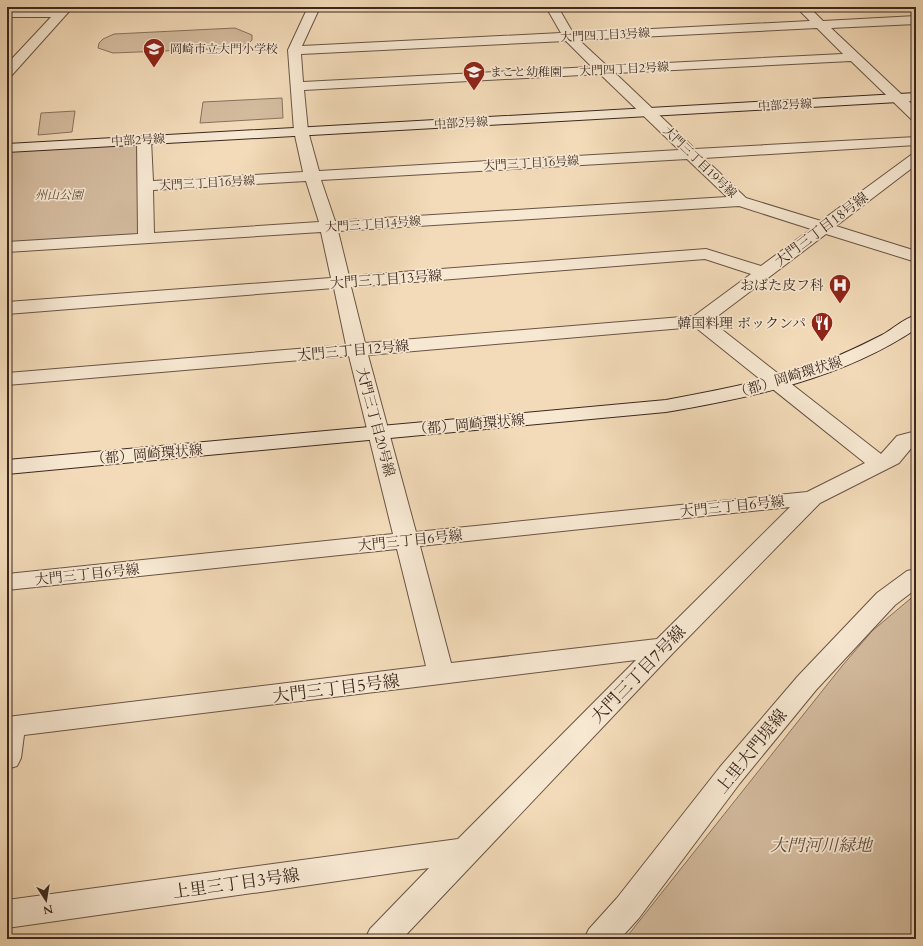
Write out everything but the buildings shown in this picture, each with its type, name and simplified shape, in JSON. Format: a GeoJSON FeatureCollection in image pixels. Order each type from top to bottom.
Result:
{"type":"FeatureCollection","features":[{"type":"Feature","properties":{"kind":"street","name":"大門三丁目20号線"},"geometry":{"type":"LineString","coordinates":[[314,7],[294,50],[301,131],[312,176],[328,226],[357,350],[441,675]]}},
{"type":"Feature","properties":{"kind":"street","name":"大門三丁目19号線"},"geometry":{"type":"LineString","coordinates":[[552,7],[569,37],[740,201],[916,257]]}},
{"type":"Feature","properties":{"kind":"street"},"geometry":{"type":"LineString","coordinates":[[802,7],[916,116]]}},
{"type":"Feature","properties":{"kind":"street"},"geometry":{"type":"LineString","coordinates":[[905,7],[916,18]]}},
{"type":"Feature","properties":{"kind":"street"},"geometry":{"type":"LineString","coordinates":[[7,13],[64,10]]}},
{"type":"Feature","properties":{"kind":"street"},"geometry":{"type":"LineString","coordinates":[[7,72],[64,10]]}},
{"type":"Feature","properties":{"kind":"street","name":"大門四丁目3号線"},"geometry":{"type":"LineString","coordinates":[[294,50],[821,25],[916,18]]}},
{"type":"Feature","properties":{"kind":"street"},"geometry":{"type":"LineString","coordinates":[[15,47],[30,47]]}},
{"type":"Feature","properties":{"kind":"street","name":"大門四丁目2号線"},"geometry":{"type":"LineString","coordinates":[[297,86],[854,57]]}},
{"type":"Feature","properties":{"kind":"street","name":"中部2号線"},"geometry":{"type":"LineString","coordinates":[[7,148],[916,98]]}},
{"type":"Feature","properties":{"kind":"street"},"geometry":{"type":"LineString","coordinates":[[144,140],[146,239]]}},
{"type":"Feature","properties":{"kind":"street","name":"大門三丁目16号線"},"geometry":{"type":"LineString","coordinates":[[146,186],[916,141]]}},
{"type":"Feature","properties":{"kind":"street","name":"大門三丁目18号線"},"geometry":{"type":"LineString","coordinates":[[699,321],[916,158]]}},
{"type":"Feature","properties":{"kind":"street","name":"大門三丁目14号線"},"geometry":{"type":"LineString","coordinates":[[7,247],[740,201]]}},
{"type":"Feature","properties":{"kind":"street","name":"大門三丁目13号線"},"geometry":{"type":"LineString","coordinates":[[7,308],[706,254],[763,272]]}},
{"type":"Feature","properties":{"kind":"street"},"geometry":{"type":"LineString","coordinates":[[699,321],[880,464]]}},
{"type":"Feature","properties":{"kind":"street","name":"大門三丁目12号線"},"geometry":{"type":"LineString","coordinates":[[7,379],[699,321]]}},
{"type":"Feature","properties":{"kind":"street","name":"（都）岡崎環状線"},"geometry":{"type":"LineString","coordinates":[[7,467],[666,406],[729,395],[776,383],[825,367],[865,351],[905,329],[916,321]]}},
{"type":"Feature","properties":{"kind":"street","name":"大門三丁目7号線"},"geometry":{"type":"LineString","coordinates":[[381,939],[664,647],[812,498],[891,458],[905,441],[916,437]]}},
{"type":"Feature","properties":{"kind":"street","name":"大門三丁目6号線"},"geometry":{"type":"LineString","coordinates":[[7,582],[812,498]]}},
{"type":"Feature","properties":{"kind":"street","name":"上里大門堤線"},"geometry":{"type":"LineString","coordinates":[[600,939],[628,908],[730,775],[807,683],[886,599],[916,577]]}},
{"type":"Feature","properties":{"kind":"street","name":"大門三丁目5号線"},"geometry":{"type":"LineString","coordinates":[[9,727],[664,647]]}},
{"type":"Feature","properties":{"kind":"street"},"geometry":{"type":"LineString","coordinates":[[7,758],[9,727]]}},
{"type":"Feature","properties":{"kind":"street","name":"上里三丁目3号線"},"geometry":{"type":"LineString","coordinates":[[7,914],[465,851]]}},
{"type":"Feature","properties":{"kind":"green space"},"geometry":{"type":"Polygon","coordinates":[[[235,28],[252,35],[252,40],[247,45],[237,48],[113,53],[98,48],[99,43],[103,39],[114,34],[235,28]]]}},
{"type":"Feature","properties":{"kind":"green space"},"geometry":{"type":"Polygon","coordinates":[[[282,98],[283,118],[200,123],[203,102],[282,98]]]}},
{"type":"Feature","properties":{"kind":"green space"},"geometry":{"type":"Polygon","coordinates":[[[75,111],[72,132],[38,135],[41,113],[75,111]]]}},
{"type":"Feature","properties":{"kind":"green space","name":"州山公園"},"geometry":{"type":"Polygon","coordinates":[[[137,145],[138,234],[131,236],[7,244],[7,151],[137,145]]]}},
{"type":"Feature","properties":{"kind":"green space","name":"大門河川緑地"},"geometry":{"type":"Polygon","coordinates":[[[916,594],[916,939],[625,939],[842,666],[872,631],[916,594]]]}},
{"type":"Feature","properties":{"kind":"place","name":"岡崎市立大門小学校"},"geometry":{"type":"Point","coordinates":[154,68]}},
{"type":"Feature","properties":{"kind":"place","name":"まこと幼稚園"},"geometry":{"type":"Point","coordinates":[474,92]}},
{"type":"Feature","properties":{"kind":"place","name":"おばた皮フ科"},"geometry":{"type":"Point","coordinates":[840,304]}},
{"type":"Feature","properties":{"kind":"place","name":"韓国料理 ボックンパ"},"geometry":{"type":"Point","coordinates":[822,342]}}]}
